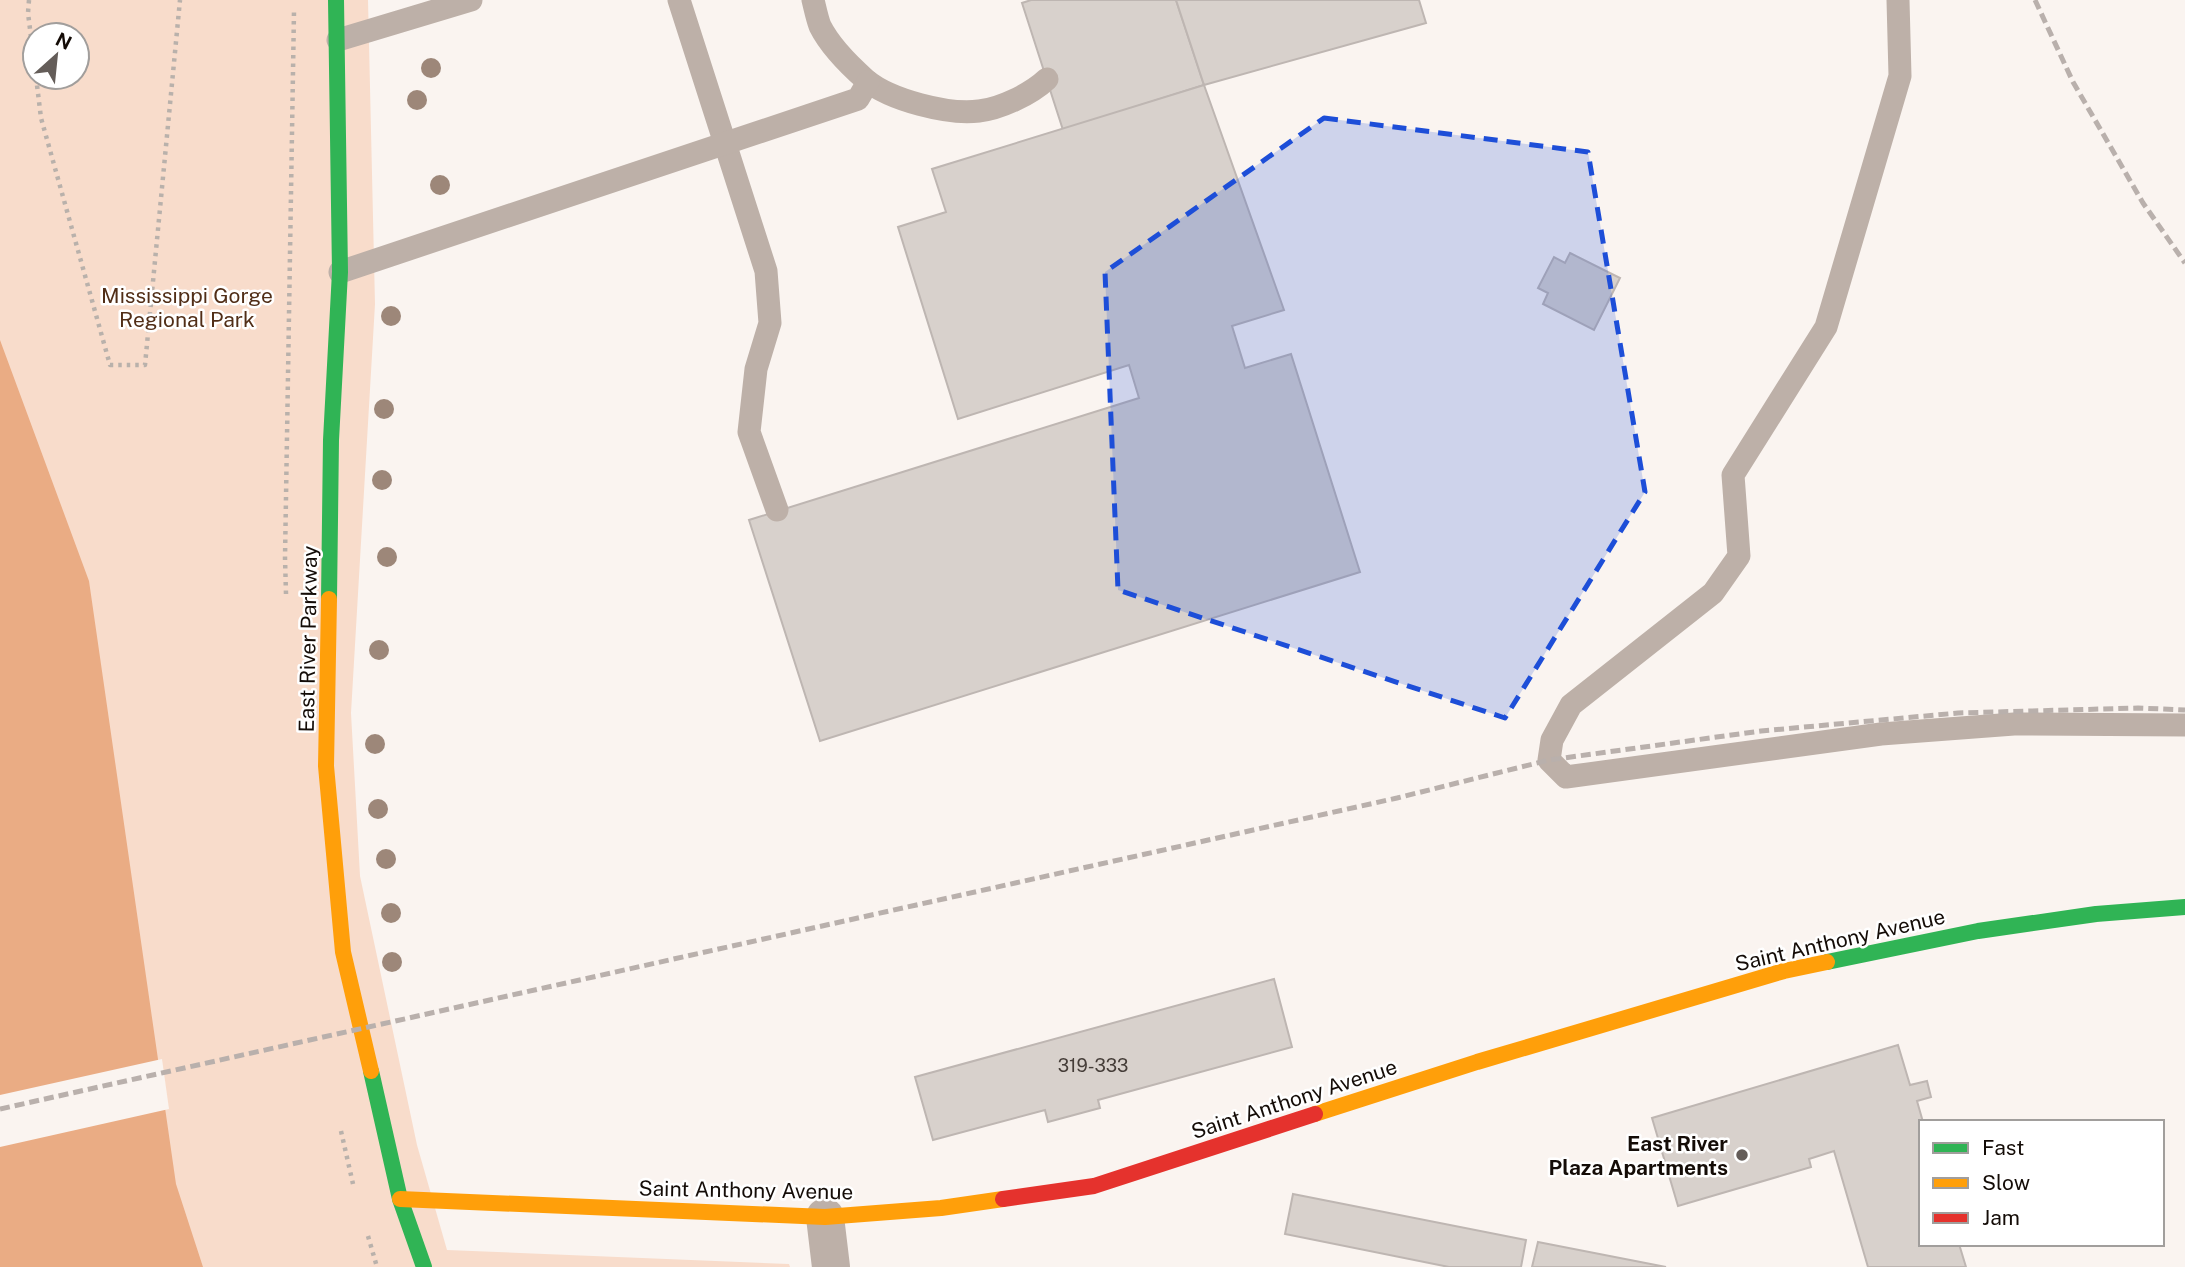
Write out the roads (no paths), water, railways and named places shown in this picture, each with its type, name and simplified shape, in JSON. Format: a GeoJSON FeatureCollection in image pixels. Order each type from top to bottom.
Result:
{"type":"FeatureCollection","features":[{"type":"Feature","properties":{"kind":"street","name":"East River Parkway"},"geometry":{"type":"LineString","coordinates":[[336,0],[340,272],[331,440],[326,766],[343,952],[400,1199],[424,1267]]}},
{"type":"Feature","properties":{"kind":"street","name":"Saint Anthony Avenue"},"geometry":{"type":"LineString","coordinates":[[400,1199],[825,1217],[941,1208],[1094,1186],[1477,1062],[1784,971],[1979,931],[2096,914],[2185,907]]}},
{"type":"Feature","properties":{"kind":"street"},"geometry":{"type":"LineString","coordinates":[[825,1217],[831,1267]]}},
{"type":"Feature","properties":{"kind":"lane"},"geometry":{"type":"LineString","coordinates":[[338,40],[471,0]]}},
{"type":"Feature","properties":{"kind":"lane"},"geometry":{"type":"LineString","coordinates":[[679,0],[766,271],[769,323],[756,369],[749,432],[777,510]]}},
{"type":"Feature","properties":{"kind":"lane"},"geometry":{"type":"LineString","coordinates":[[813,0],[820,26],[843,57],[868,82],[902,100],[939,109],[979,111],[1017,99],[1046,79]]}},
{"type":"Feature","properties":{"kind":"lane"},"geometry":{"type":"LineString","coordinates":[[1898,0],[1900,76],[1826,327],[1733,475],[1739,556],[1713,593],[1570,705],[1552,740],[1549,760],[1566,778],[1881,734],[2014,724],[2185,725]]}},
{"type":"Feature","properties":{"kind":"lane"},"geometry":{"type":"LineString","coordinates":[[340,272],[858,99],[868,82]]}},
{"type":"Feature","properties":{"kind":"railway"},"geometry":{"type":"LineString","coordinates":[[2035,0],[2073,82],[2143,203],[2185,263]]}},
{"type":"Feature","properties":{"kind":"railway"},"geometry":{"type":"LineString","coordinates":[[0,1109],[1397,798],[1549,760],[1761,731],[1958,713],[2138,708],[2185,710]]}},
{"type":"Feature","properties":{"kind":"place","name":"East River Plaza Apartments"},"geometry":{"type":"Point","coordinates":[1742,1155]}},
{"type":"Feature","properties":{"kind":"park label","name":"Mississippi Gorge Regional Park"},"geometry":{"type":"Point","coordinates":[187,307]}}]}
